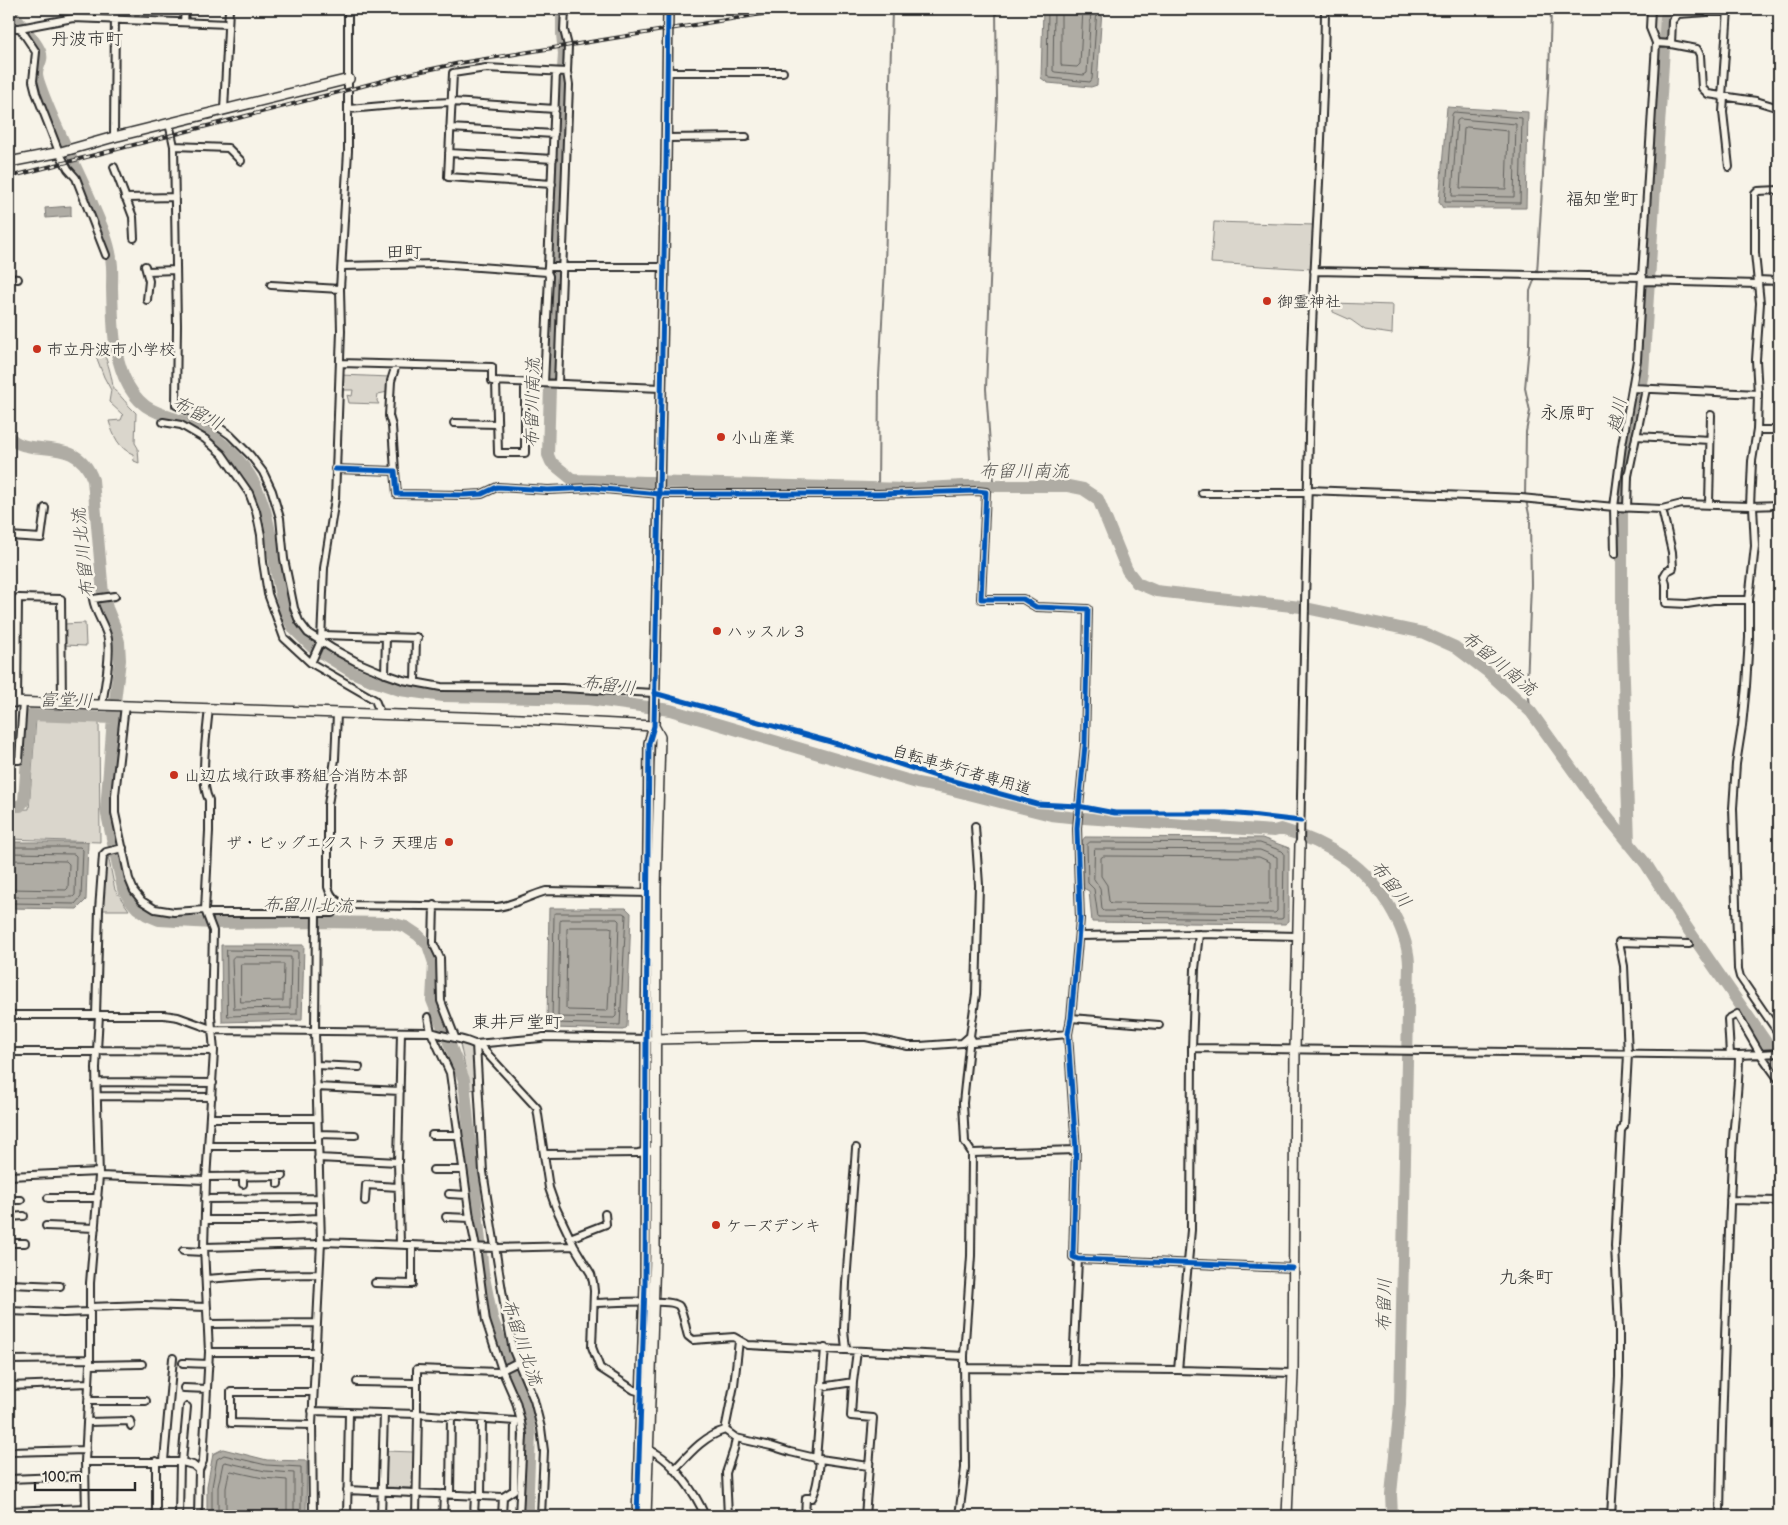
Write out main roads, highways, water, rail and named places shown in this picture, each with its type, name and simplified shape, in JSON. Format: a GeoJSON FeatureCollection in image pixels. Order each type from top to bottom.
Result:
{"type":"FeatureCollection","features":[{"type":"Feature","properties":{"kind":"water"},"geometry":{"type":"Polygon","coordinates":[[[1043,9],[1102,9],[1097,85],[1091,87],[1048,83],[1041,78],[1043,9]]]}},
{"type":"Feature","properties":{"kind":"water"},"geometry":{"type":"Polygon","coordinates":[[[1447,107],[1528,112],[1526,208],[1443,208],[1439,202],[1447,107]]]}},
{"type":"Feature","properties":{"kind":"water"},"geometry":{"type":"Polygon","coordinates":[[[71,206],[71,216],[46,218],[45,208],[71,206]]]}},
{"type":"Feature","properties":{"kind":"water"},"geometry":{"type":"Polygon","coordinates":[[[1085,837],[1262,838],[1289,848],[1289,921],[1285,924],[1092,922],[1089,891],[1083,888],[1082,841],[1085,837]]]}},
{"type":"Feature","properties":{"kind":"water"},"geometry":{"type":"Polygon","coordinates":[[[9,842],[88,842],[86,900],[77,909],[9,908],[9,842]]]}},
{"type":"Feature","properties":{"kind":"water"},"geometry":{"type":"Polygon","coordinates":[[[549,908],[626,908],[631,913],[627,1027],[623,1030],[553,1028],[547,1022],[549,908]]]}},
{"type":"Feature","properties":{"kind":"water"},"geometry":{"type":"Polygon","coordinates":[[[221,945],[304,945],[302,1020],[222,1022],[221,945]]]}},
{"type":"Feature","properties":{"kind":"water"},"geometry":{"type":"Polygon","coordinates":[[[223,1449],[267,1460],[307,1461],[306,1516],[207,1516],[207,1486],[213,1454],[223,1449]]]}},
{"type":"Feature","properties":{"kind":"waterway","name":"布留川"},"geometry":{"type":"LineString","coordinates":[[9,9],[40,51],[41,60],[37,73],[40,84],[53,119],[85,187],[108,243],[112,266],[115,344],[124,377],[142,404],[158,413],[203,430],[231,452],[242,464],[253,481],[267,517],[286,614],[294,629],[312,647],[352,672],[400,690],[443,696],[588,699],[670,710],[917,783],[945,788],[1051,815],[1274,831],[1281,829],[1307,838],[1332,850],[1348,860],[1370,880],[1389,905],[1397,920],[1403,934],[1409,963],[1400,1405],[1391,1494],[1392,1516]]}},
{"type":"Feature","properties":{"kind":"waterway"},"geometry":{"type":"LineString","coordinates":[[878,488],[879,377],[885,267],[892,9]]}},
{"type":"Feature","properties":{"kind":"waterway"},"geometry":{"type":"LineString","coordinates":[[992,472],[986,389],[997,98],[996,9]]}},
{"type":"Feature","properties":{"kind":"waterway"},"geometry":{"type":"LineString","coordinates":[[1537,273],[1549,76],[1551,9]]}},
{"type":"Feature","properties":{"kind":"waterway","name":"越川"},"geometry":{"type":"LineString","coordinates":[[1629,844],[1622,615],[1622,504],[1630,436],[1643,373],[1666,17],[1673,10],[1687,9]]}},
{"type":"Feature","properties":{"kind":"waterway","name":"布留川南流"},"geometry":{"type":"LineString","coordinates":[[562,17],[564,54],[554,249],[548,455],[551,462],[573,480],[907,489],[963,486],[1068,486],[1083,489],[1098,499],[1127,570],[1137,583],[1156,591],[1301,607],[1424,633],[1455,647],[1488,672],[1531,712],[1595,801],[1646,864],[1683,922],[1779,1061]]}},
{"type":"Feature","properties":{"kind":"waterway"},"geometry":{"type":"LineString","coordinates":[[1525,496],[1526,432],[1530,411],[1525,388],[1529,346],[1530,291],[1535,278]]}},
{"type":"Feature","properties":{"kind":"waterway","name":"布留川北流"},"geometry":{"type":"LineString","coordinates":[[9,436],[17,443],[27,446],[64,451],[76,456],[85,465],[93,480],[103,594],[119,642],[120,660],[113,718],[106,810],[123,889],[130,900],[147,915],[159,920],[213,923],[391,923],[406,927],[428,945],[434,963],[432,1000],[464,1080],[483,1272],[492,1318],[526,1408],[530,1434],[527,1516]]}},
{"type":"Feature","properties":{"kind":"waterway"},"geometry":{"type":"LineString","coordinates":[[992,473],[994,487]]}},
{"type":"Feature","properties":{"kind":"waterway"},"geometry":{"type":"LineString","coordinates":[[1526,500],[1530,519],[1531,585],[1527,685],[1531,712]]}},
{"type":"Feature","properties":{"kind":"waterway","name":"富堂川"},"geometry":{"type":"LineString","coordinates":[[9,806],[20,806],[24,801],[30,715],[113,718]]}},
{"type":"Feature","properties":{"kind":"railway"},"geometry":{"type":"LineString","coordinates":[[9,177],[413,73],[460,63],[793,9]]}},
{"type":"Feature","properties":{"kind":"place","name":"御霊神社"},"geometry":{"type":"Point","coordinates":[1267,301]}},
{"type":"Feature","properties":{"kind":"place","name":"市立丹波市小学校"},"geometry":{"type":"Point","coordinates":[37,349]}},
{"type":"Feature","properties":{"kind":"place","name":"小山産業"},"geometry":{"type":"Point","coordinates":[721,437]}},
{"type":"Feature","properties":{"kind":"place","name":"ハッスル３"},"geometry":{"type":"Point","coordinates":[717,631]}},
{"type":"Feature","properties":{"kind":"place","name":"山辺広域行政事務組合消防本部"},"geometry":{"type":"Point","coordinates":[174,775]}},
{"type":"Feature","properties":{"kind":"place","name":"ザ・ビッグエクストラ 天理店"},"geometry":{"type":"Point","coordinates":[449,842]}},
{"type":"Feature","properties":{"kind":"place","name":"ケーズデンキ"},"geometry":{"type":"Point","coordinates":[716,1225]}},
{"type":"Feature","properties":{"kind":"district","name":"丹波市町"},"geometry":{"type":"Point","coordinates":[87,39]}},
{"type":"Feature","properties":{"kind":"district","name":"福知堂町"},"geometry":{"type":"Point","coordinates":[1602,199]}},
{"type":"Feature","properties":{"kind":"district","name":"田町"},"geometry":{"type":"Point","coordinates":[404,252]}},
{"type":"Feature","properties":{"kind":"district","name":"永原町"},"geometry":{"type":"Point","coordinates":[1567,413]}},
{"type":"Feature","properties":{"kind":"district","name":"東井戸堂町"},"geometry":{"type":"Point","coordinates":[517,1022]}},
{"type":"Feature","properties":{"kind":"district","name":"九条町"},"geometry":{"type":"Point","coordinates":[1526,1277]}}]}
